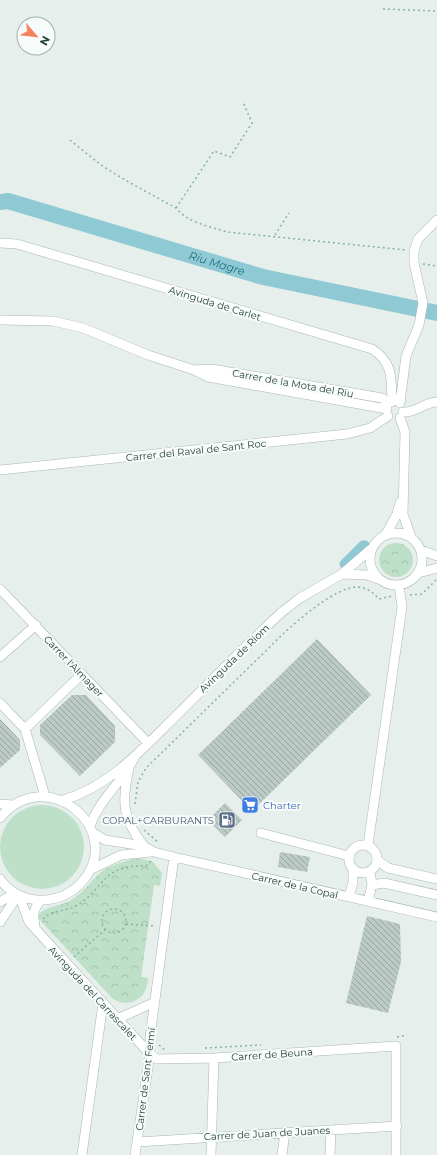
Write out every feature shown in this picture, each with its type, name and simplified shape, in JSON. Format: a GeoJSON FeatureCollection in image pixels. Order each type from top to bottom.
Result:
{"type":"FeatureCollection","features":[{"type":"Feature","properties":{"kind":"street"},"geometry":{"type":"LineString","coordinates":[[437,220],[418,238],[414,251],[414,264],[423,303],[420,321],[406,356],[391,407],[403,407],[402,415],[405,432],[402,496],[403,514],[411,538],[421,550],[437,556]]}},
{"type":"Feature","properties":{"kind":"street","name":"Avinguda de Carlet"},"geometry":{"type":"LineString","coordinates":[[0,243],[17,244],[372,350],[386,360],[389,367],[391,407]]}},
{"type":"Feature","properties":{"kind":"street","name":"Carrer de la Mota del Riu"},"geometry":{"type":"LineString","coordinates":[[0,320],[52,321],[82,328],[148,355],[194,370],[212,368],[382,398],[391,407],[393,419],[402,415]]}},
{"type":"Feature","properties":{"kind":"street"},"geometry":{"type":"LineString","coordinates":[[402,415],[432,402],[437,402]]}},
{"type":"Feature","properties":{"kind":"street","name":"Carrer del Raval de Sant Roc"},"geometry":{"type":"LineString","coordinates":[[0,470],[347,434],[370,428],[391,407]]}},
{"type":"Feature","properties":{"kind":"street"},"geometry":{"type":"LineString","coordinates":[[378,579],[370,565],[371,549],[375,543],[386,534],[397,514],[402,496]]}},
{"type":"Feature","properties":{"kind":"street"},"geometry":{"type":"LineString","coordinates":[[386,534],[399,533],[411,538]]}},
{"type":"Feature","properties":{"kind":"street","name":"Avinguda de Riom"},"geometry":{"type":"LineString","coordinates":[[63,800],[96,786],[136,755],[282,612],[300,598],[342,574],[371,549]]}},
{"type":"Feature","properties":{"kind":"street"},"geometry":{"type":"LineString","coordinates":[[342,574],[367,575],[392,586],[400,586],[414,579],[418,573],[422,566],[421,550]]}},
{"type":"Feature","properties":{"kind":"street"},"geometry":{"type":"LineString","coordinates":[[418,573],[437,568]]}},
{"type":"Feature","properties":{"kind":"street"},"geometry":{"type":"LineString","coordinates":[[368,846],[402,607],[400,586]]}},
{"type":"Feature","properties":{"kind":"street","name":"Carrer l'Almager"},"geometry":{"type":"LineString","coordinates":[[0,589],[148,743]]}},
{"type":"Feature","properties":{"kind":"street"},"geometry":{"type":"LineString","coordinates":[[0,657],[36,625]]}},
{"type":"Feature","properties":{"kind":"street"},"geometry":{"type":"LineString","coordinates":[[25,729],[82,674]]}},
{"type":"Feature","properties":{"kind":"street"},"geometry":{"type":"LineString","coordinates":[[0,703],[25,729],[45,796]]}},
{"type":"Feature","properties":{"kind":"street","name":"Avinguda de Riom"},"geometry":{"type":"LineString","coordinates":[[91,829],[104,799],[130,768],[136,755]]}},
{"type":"Feature","properties":{"kind":"street","name":"Carrer de la Copal"},"geometry":{"type":"LineString","coordinates":[[130,768],[124,795],[125,812],[132,829],[144,846]]}},
{"type":"Feature","properties":{"kind":"street"},"geometry":{"type":"LineString","coordinates":[[0,818],[13,805],[28,798],[45,796],[63,800],[79,811],[91,829],[94,851],[90,870],[81,883],[70,893],[51,900],[40,900],[17,894],[0,879]]}},
{"type":"Feature","properties":{"kind":"street"},"geometry":{"type":"LineString","coordinates":[[0,804],[13,805]]}},
{"type":"Feature","properties":{"kind":"street","name":"Carrer de la Copal"},"geometry":{"type":"LineString","coordinates":[[91,829],[105,840],[144,846],[154,852],[174,857],[437,917]]}},
{"type":"Feature","properties":{"kind":"street"},"geometry":{"type":"LineString","coordinates":[[261,833],[349,856]]}},
{"type":"Feature","properties":{"kind":"street"},"geometry":{"type":"LineString","coordinates":[[363,845],[368,846],[375,851],[377,860],[374,868],[370,871],[361,873],[350,865],[349,856],[354,848],[363,845]]}},
{"type":"Feature","properties":{"kind":"street","name":"Carrer de la Copal"},"geometry":{"type":"LineString","coordinates":[[90,870],[120,855],[154,852]]}},
{"type":"Feature","properties":{"kind":"street","name":"Carrer de Sant Fermí"},"geometry":{"type":"LineString","coordinates":[[135,1155],[150,1054],[150,1037],[174,857]]}},
{"type":"Feature","properties":{"kind":"street"},"geometry":{"type":"LineString","coordinates":[[377,860],[388,868],[437,879]]}},
{"type":"Feature","properties":{"kind":"street"},"geometry":{"type":"LineString","coordinates":[[349,897],[353,882],[353,868]]}},
{"type":"Feature","properties":{"kind":"street"},"geometry":{"type":"LineString","coordinates":[[368,902],[372,885],[370,871]]}},
{"type":"Feature","properties":{"kind":"street"},"geometry":{"type":"LineString","coordinates":[[372,885],[384,883],[437,895]]}},
{"type":"Feature","properties":{"kind":"street"},"geometry":{"type":"LineString","coordinates":[[0,902],[17,894]]}},
{"type":"Feature","properties":{"kind":"street"},"geometry":{"type":"LineString","coordinates":[[0,922],[17,894]]}},
{"type":"Feature","properties":{"kind":"street","name":"Avinguda del Carrascalet"},"geometry":{"type":"LineString","coordinates":[[17,894],[29,922],[70,961],[103,1003],[150,1054]]}},
{"type":"Feature","properties":{"kind":"street"},"geometry":{"type":"LineString","coordinates":[[37,931],[33,914],[34,908],[40,900]]}},
{"type":"Feature","properties":{"kind":"street"},"geometry":{"type":"LineString","coordinates":[[117,1018],[155,1002]]}},
{"type":"Feature","properties":{"kind":"street"},"geometry":{"type":"LineString","coordinates":[[82,1155],[103,1003]]}},
{"type":"Feature","properties":{"kind":"street"},"geometry":{"type":"LineString","coordinates":[[396,1155],[397,1042]]}},
{"type":"Feature","properties":{"kind":"street","name":"Carrer de Beuna"},"geometry":{"type":"LineString","coordinates":[[150,1054],[157,1059],[214,1058],[397,1042]]}},
{"type":"Feature","properties":{"kind":"street"},"geometry":{"type":"LineString","coordinates":[[210,1155],[214,1058]]}},
{"type":"Feature","properties":{"kind":"street","name":"Carrer de Juan de Juanes"},"geometry":{"type":"LineString","coordinates":[[137,1142],[211,1136],[396,1126]]}},
{"type":"Feature","properties":{"kind":"street"},"geometry":{"type":"LineString","coordinates":[[330,1155],[331,1130]]}},
{"type":"Feature","properties":{"kind":"street"},"geometry":{"type":"LineString","coordinates":[[282,1155],[286,1132]]}},
{"type":"Feature","properties":{"kind":"path"},"geometry":{"type":"LineString","coordinates":[[383,10],[437,11]]}},
{"type":"Feature","properties":{"kind":"path"},"geometry":{"type":"LineString","coordinates":[[176,208],[214,151],[230,157],[252,122],[243,102]]}},
{"type":"Feature","properties":{"kind":"path"},"geometry":{"type":"LineString","coordinates":[[70,140],[107,168],[176,208],[182,215],[201,224],[227,232],[275,235],[414,251]]}},
{"type":"Feature","properties":{"kind":"path"},"geometry":{"type":"LineString","coordinates":[[275,235],[289,213]]}},
{"type":"Feature","properties":{"kind":"path"},"geometry":{"type":"LineString","coordinates":[[414,264],[437,266]]}},
{"type":"Feature","properties":{"kind":"path"},"geometry":{"type":"LineString","coordinates":[[135,806],[137,786],[146,768],[300,618],[333,596],[353,588],[370,591],[379,599],[402,595],[422,594],[429,585],[437,579]]}},
{"type":"Feature","properties":{"kind":"path"},"geometry":{"type":"LineString","coordinates":[[141,825],[148,835],[162,845]]}},
{"type":"Feature","properties":{"kind":"path"},"geometry":{"type":"LineString","coordinates":[[42,922],[47,915],[69,909],[82,902],[101,881],[112,873],[128,867],[149,865],[158,842]]}},
{"type":"Feature","properties":{"kind":"path"},"geometry":{"type":"LineString","coordinates":[[113,909],[123,913],[126,919],[126,924],[118,932],[114,933],[106,929],[103,924],[104,915],[113,909]]}},
{"type":"Feature","properties":{"kind":"path"},"geometry":{"type":"LineString","coordinates":[[126,924],[164,927]]}},
{"type":"Feature","properties":{"kind":"path"},"geometry":{"type":"LineString","coordinates":[[70,961],[106,929]]}},
{"type":"Feature","properties":{"kind":"path"},"geometry":{"type":"LineString","coordinates":[[69,953],[70,961]]}},
{"type":"Feature","properties":{"kind":"path"},"geometry":{"type":"LineString","coordinates":[[397,1042],[407,1035]]}},
{"type":"Feature","properties":{"kind":"path"},"geometry":{"type":"LineString","coordinates":[[150,1037],[166,1051]]}},
{"type":"Feature","properties":{"kind":"path"},"geometry":{"type":"LineString","coordinates":[[198,1049],[262,1045]]}},
{"type":"Feature","properties":{"kind":"green space"},"geometry":{"type":"Polygon","coordinates":[[[399,543],[406,545],[411,550],[413,560],[411,570],[406,575],[393,577],[386,575],[381,570],[379,557],[381,550],[386,545],[399,543]]]}},
{"type":"Feature","properties":{"kind":"green space"},"geometry":{"type":"Polygon","coordinates":[[[42,805],[50,806],[65,812],[77,824],[83,839],[83,855],[77,870],[65,882],[50,888],[42,889],[34,888],[19,882],[7,870],[1,855],[0,847],[1,839],[7,824],[19,812],[34,806],[42,805]]]}},
{"type":"Feature","properties":{"kind":"green space"},"geometry":{"type":"Polygon","coordinates":[[[140,858],[153,862],[162,873],[160,886],[154,885],[141,977],[148,978],[147,985],[141,996],[136,1000],[125,1003],[112,998],[39,919],[39,915],[48,908],[67,902],[75,897],[83,891],[100,873],[109,867],[125,861],[140,858]]]}},
{"type":"Feature","properties":{"kind":"building"},"geometry":{"type":"Polygon","coordinates":[[[317,639],[371,695],[252,811],[198,755],[317,639]]]}},
{"type":"Feature","properties":{"kind":"building"},"geometry":{"type":"Polygon","coordinates":[[[72,695],[86,695],[115,726],[115,742],[80,776],[40,735],[40,725],[72,695]]]}},
{"type":"Feature","properties":{"kind":"building"},"geometry":{"type":"Polygon","coordinates":[[[0,719],[20,740],[20,750],[0,768],[0,719]]]}},
{"type":"Feature","properties":{"kind":"building"},"geometry":{"type":"Polygon","coordinates":[[[225,803],[242,820],[225,837],[208,820],[225,803]]]}},
{"type":"Feature","properties":{"kind":"building"},"geometry":{"type":"Polygon","coordinates":[[[280,852],[310,857],[307,872],[278,867],[280,852]]]}},
{"type":"Feature","properties":{"kind":"building"},"geometry":{"type":"Polygon","coordinates":[[[367,916],[400,924],[401,962],[388,1013],[346,1003],[367,916]]]}},
{"type":"Feature","properties":{"kind":"waterway","name":"Riu Magre"},"geometry":{"type":"LineString","coordinates":[[0,202],[8,201],[263,277],[437,313]]}},
{"type":"Feature","properties":{"kind":"waterway"},"geometry":{"type":"LineString","coordinates":[[344,564],[363,545],[365,545]]}},
{"type":"Feature","properties":{"kind":"place","name":"Charter"},"geometry":{"type":"Point","coordinates":[250,805]}},
{"type":"Feature","properties":{"kind":"place","name":"COPAL+CARBURANTS"},"geometry":{"type":"Point","coordinates":[227,820]}}]}
